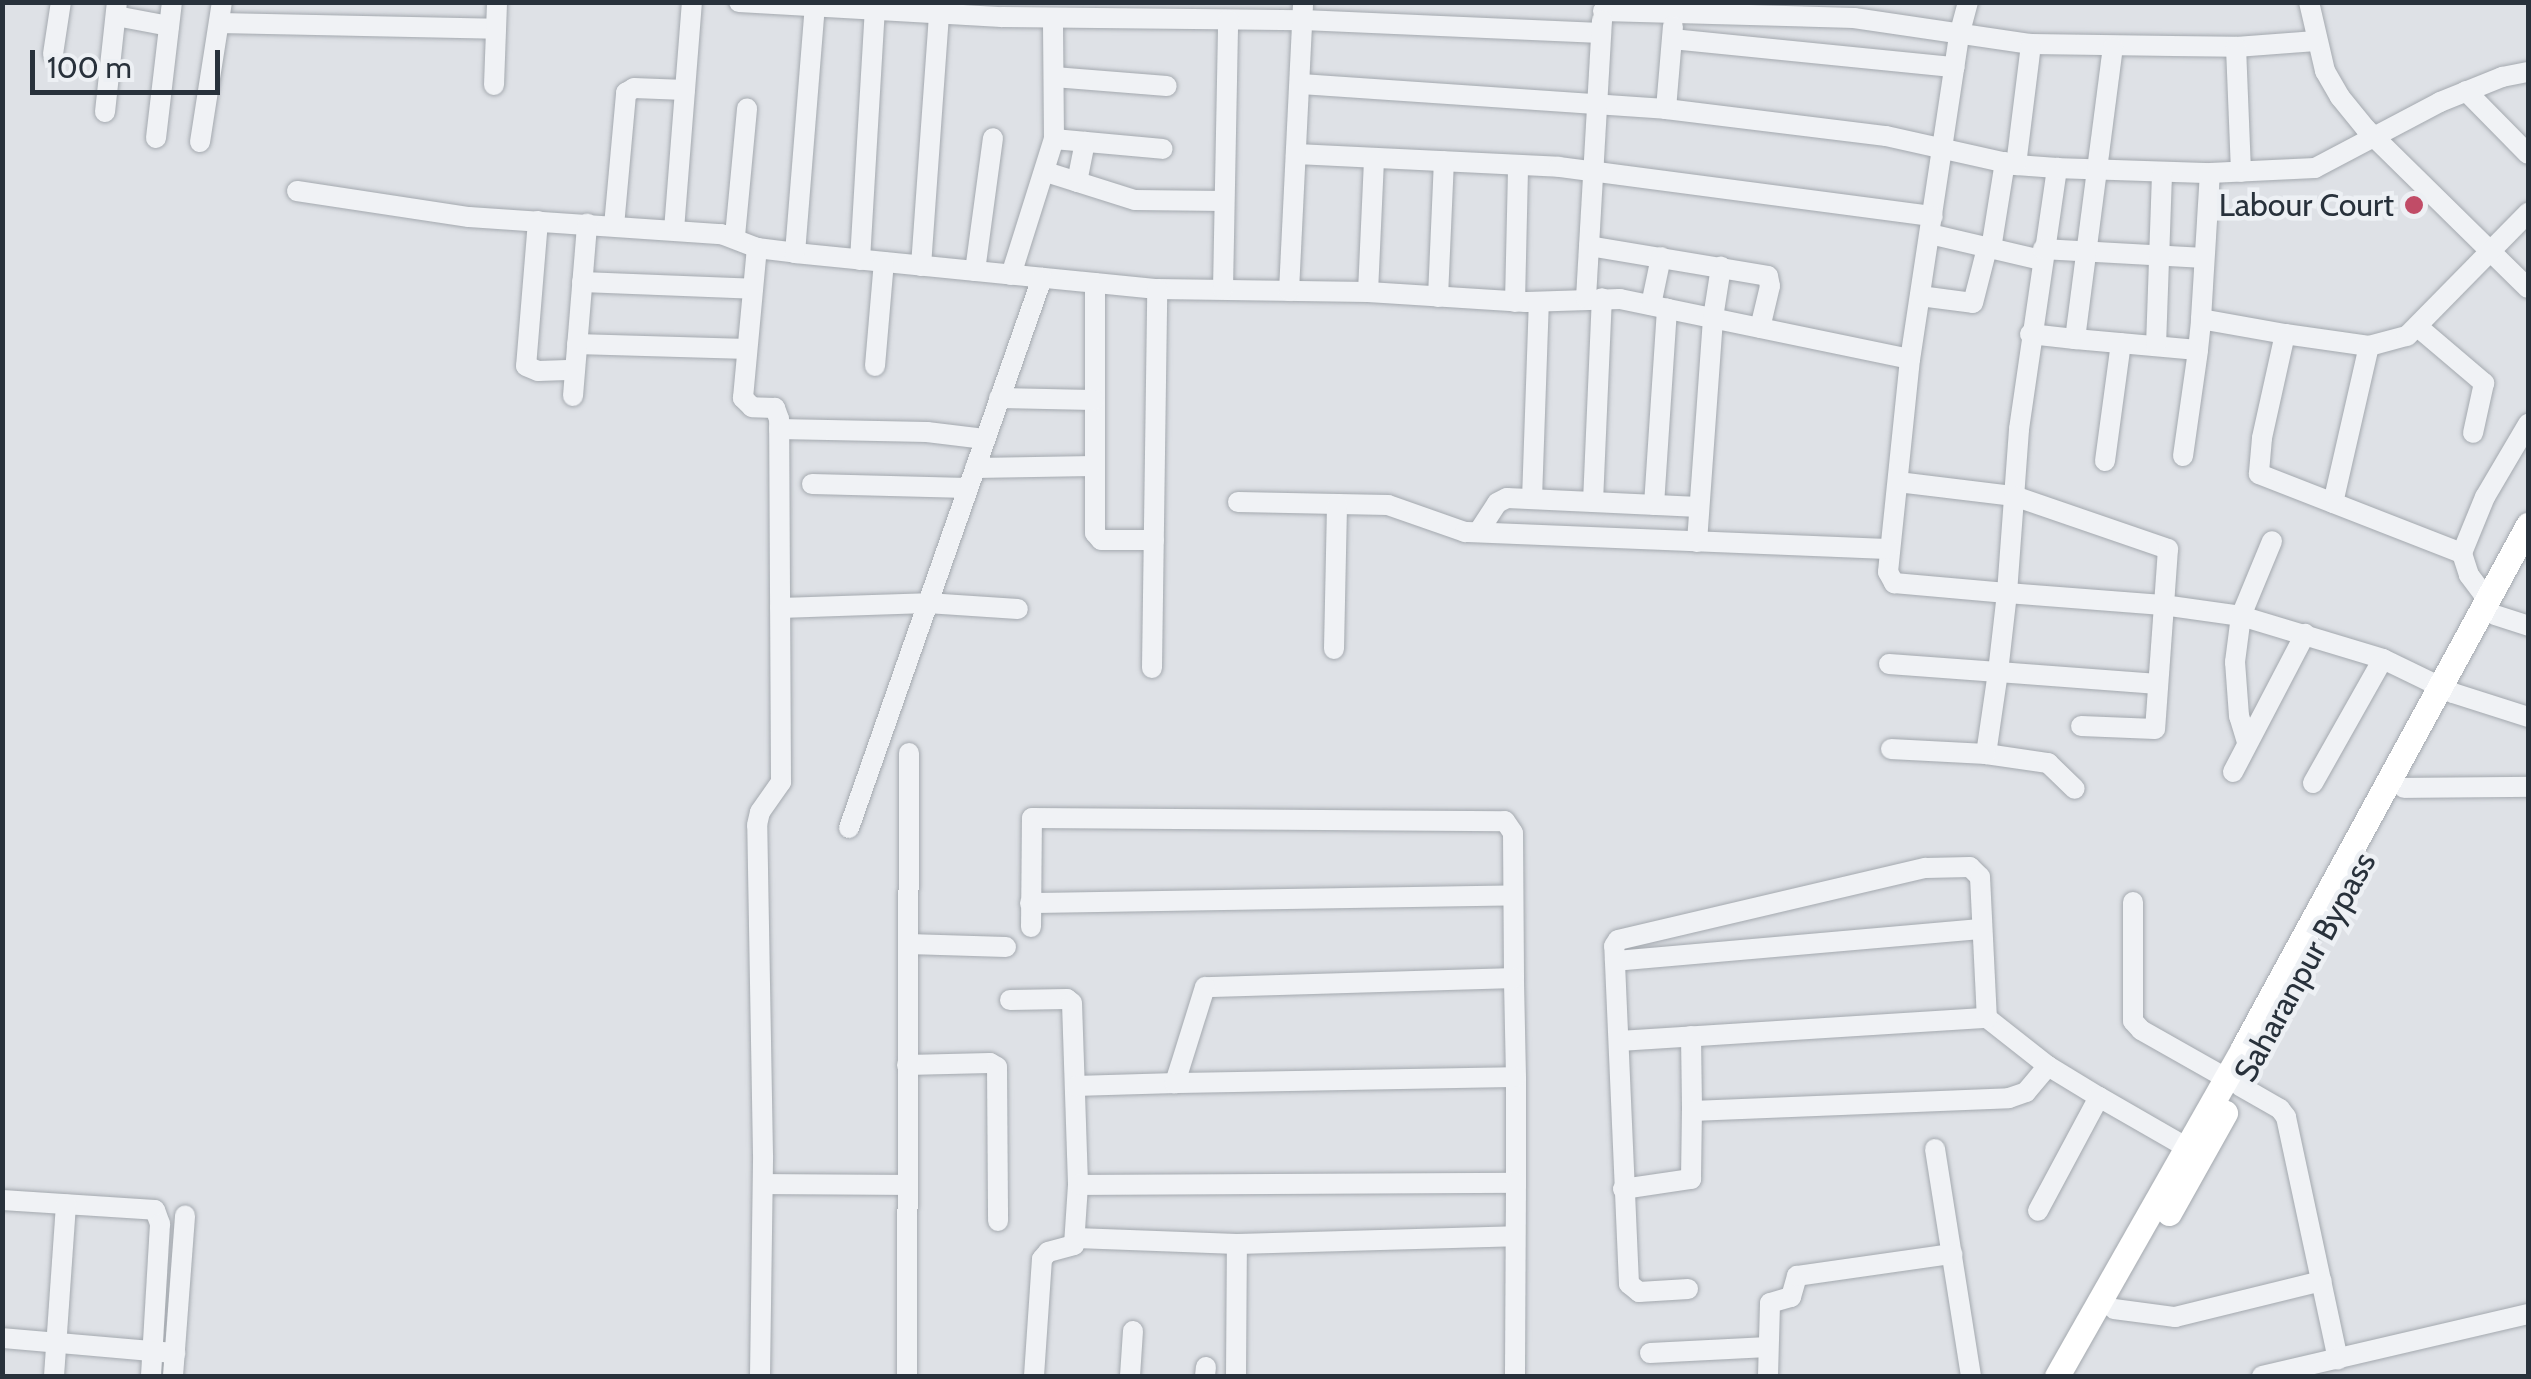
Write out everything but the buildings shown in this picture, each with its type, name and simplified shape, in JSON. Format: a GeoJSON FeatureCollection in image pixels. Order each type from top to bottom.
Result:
{"type":"FeatureCollection","features":[{"type":"Feature","properties":{"kind":"main road"},"geometry":{"type":"LineString","coordinates":[[2491,607],[2528,525]]}},
{"type":"Feature","properties":{"kind":"main road","name":"Saharanpur Bypass"},"geometry":{"type":"LineString","coordinates":[[2075,1376],[2114,1309],[2211,1120],[2404,788],[2447,689],[2491,607],[2528,554]]}},
{"type":"Feature","properties":{"kind":"main road"},"geometry":{"type":"LineString","coordinates":[[2233,1082],[2447,689]]}},
{"type":"Feature","properties":{"kind":"main road"},"geometry":{"type":"LineString","coordinates":[[2056,1376],[2186,1147],[2211,1120]]}},
{"type":"Feature","properties":{"kind":"street"},"geometry":{"type":"LineString","coordinates":[[156,138],[172,2]]}},
{"type":"Feature","properties":{"kind":"street"},"geometry":{"type":"LineString","coordinates":[[494,85],[497,2]]}},
{"type":"Feature","properties":{"kind":"street"},"geometry":{"type":"LineString","coordinates":[[674,230],[692,2]]}},
{"type":"Feature","properties":{"kind":"street"},"geometry":{"type":"LineString","coordinates":[[739,2],[875,12],[1053,18],[1079,10],[1194,11],[1228,20],[1258,11],[1303,11],[1601,33]]}},
{"type":"Feature","properties":{"kind":"street"},"geometry":{"type":"LineString","coordinates":[[1968,2],[1959,36],[1910,359],[1888,572],[1894,583],[2163,605],[2240,616],[2383,658],[2447,689],[2528,718]]}},
{"type":"Feature","properties":{"kind":"street"},"geometry":{"type":"LineString","coordinates":[[2310,2],[2325,71],[2340,97],[2376,138],[2528,288]]}},
{"type":"Feature","properties":{"kind":"street"},"geometry":{"type":"LineString","coordinates":[[52,54],[56,4]]}},
{"type":"Feature","properties":{"kind":"street"},"geometry":{"type":"LineString","coordinates":[[795,253],[815,6]]}},
{"type":"Feature","properties":{"kind":"street"},"geometry":{"type":"LineString","coordinates":[[1593,502],[1594,298],[1589,246],[1603,7],[1674,14],[1841,17],[2031,44],[2236,47],[2316,41]]}},
{"type":"Feature","properties":{"kind":"street"},"geometry":{"type":"LineString","coordinates":[[104,112],[116,9],[169,26]]}},
{"type":"Feature","properties":{"kind":"street"},"geometry":{"type":"LineString","coordinates":[[1289,291],[1303,11]]}},
{"type":"Feature","properties":{"kind":"street"},"geometry":{"type":"LineString","coordinates":[[860,260],[875,12]]}},
{"type":"Feature","properties":{"kind":"street"},"geometry":{"type":"LineString","coordinates":[[200,142],[220,13],[496,29]]}},
{"type":"Feature","properties":{"kind":"street"},"geometry":{"type":"LineString","coordinates":[[921,266],[939,14]]}},
{"type":"Feature","properties":{"kind":"street"},"geometry":{"type":"LineString","coordinates":[[1666,109],[1674,14]]}},
{"type":"Feature","properties":{"kind":"street"},"geometry":{"type":"LineString","coordinates":[[1010,275],[1054,139],[1053,18]]}},
{"type":"Feature","properties":{"kind":"street"},"geometry":{"type":"LineString","coordinates":[[1223,289],[1228,20]]}},
{"type":"Feature","properties":{"kind":"street"},"geometry":{"type":"LineString","coordinates":[[1672,39],[1954,67]]}},
{"type":"Feature","properties":{"kind":"street"},"geometry":{"type":"LineString","coordinates":[[1920,296],[1973,302],[2010,164],[2031,44]]}},
{"type":"Feature","properties":{"kind":"street"},"geometry":{"type":"LineString","coordinates":[[2075,338],[2100,170],[2113,47]]}},
{"type":"Feature","properties":{"kind":"street"},"geometry":{"type":"LineString","coordinates":[[2236,47],[2241,172]]}},
{"type":"Feature","properties":{"kind":"street"},"geometry":{"type":"LineString","coordinates":[[1300,84],[1666,109],[1886,136],[2010,164],[2210,173],[2306,170],[2466,91],[2528,72]]}},
{"type":"Feature","properties":{"kind":"street"},"geometry":{"type":"LineString","coordinates":[[1054,77],[1168,86]]}},
{"type":"Feature","properties":{"kind":"street"},"geometry":{"type":"LineString","coordinates":[[614,226],[626,93],[634,88],[685,90]]}},
{"type":"Feature","properties":{"kind":"street"},"geometry":{"type":"LineString","coordinates":[[2466,91],[2526,145]]}},
{"type":"Feature","properties":{"kind":"street"},"geometry":{"type":"LineString","coordinates":[[735,236],[748,109]]}},
{"type":"Feature","properties":{"kind":"street"},"geometry":{"type":"LineString","coordinates":[[975,271],[993,138]]}},
{"type":"Feature","properties":{"kind":"street"},"geometry":{"type":"LineString","coordinates":[[1054,139],[1163,149]]}},
{"type":"Feature","properties":{"kind":"street"},"geometry":{"type":"LineString","coordinates":[[1077,182],[1085,142]]}},
{"type":"Feature","properties":{"kind":"street"},"geometry":{"type":"LineString","coordinates":[[1296,154],[1592,172],[1931,225],[1989,249],[2204,258]]}},
{"type":"Feature","properties":{"kind":"street"},"geometry":{"type":"LineString","coordinates":[[1368,292],[1374,158]]}},
{"type":"Feature","properties":{"kind":"street"},"geometry":{"type":"LineString","coordinates":[[1438,296],[1444,161]]}},
{"type":"Feature","properties":{"kind":"street"},"geometry":{"type":"LineString","coordinates":[[1515,302],[1518,165]]}},
{"type":"Feature","properties":{"kind":"street"},"geometry":{"type":"LineString","coordinates":[[1986,754],[2007,593],[2030,334],[2057,168]]}},
{"type":"Feature","properties":{"kind":"street"},"geometry":{"type":"LineString","coordinates":[[1046,172],[1136,200],[1224,200]]}},
{"type":"Feature","properties":{"kind":"street"},"geometry":{"type":"LineString","coordinates":[[2156,346],[2162,173]]}},
{"type":"Feature","properties":{"kind":"street"},"geometry":{"type":"LineString","coordinates":[[2184,456],[2201,318],[2210,173]]}},
{"type":"Feature","properties":{"kind":"street"},"geometry":{"type":"LineString","coordinates":[[296,191],[469,217],[735,236],[757,248],[795,253],[1157,289],[1368,292],[1515,302],[1594,298],[1659,307],[1910,359]]}},
{"type":"Feature","properties":{"kind":"street"},"geometry":{"type":"LineString","coordinates":[[2201,318],[2369,346],[2407,336],[2528,213]]}},
{"type":"Feature","properties":{"kind":"street"},"geometry":{"type":"LineString","coordinates":[[538,221],[526,366],[538,371],[575,370]]}},
{"type":"Feature","properties":{"kind":"street"},"geometry":{"type":"LineString","coordinates":[[574,396],[586,224]]}},
{"type":"Feature","properties":{"kind":"street"},"geometry":{"type":"LineString","coordinates":[[1589,246],[1768,276],[1770,286],[1760,328]]}},
{"type":"Feature","properties":{"kind":"street"},"geometry":{"type":"LineString","coordinates":[[757,248],[744,401],[774,408],[779,429],[781,782],[760,812],[757,825],[762,1184],[760,1376]]}},
{"type":"Feature","properties":{"kind":"street"},"geometry":{"type":"LineString","coordinates":[[1654,504],[1661,257]]}},
{"type":"Feature","properties":{"kind":"street"},"geometry":{"type":"LineString","coordinates":[[875,366],[884,262]]}},
{"type":"Feature","properties":{"kind":"street"},"geometry":{"type":"LineString","coordinates":[[1697,542],[1712,318],[1721,267]]}},
{"type":"Feature","properties":{"kind":"street"},"geometry":{"type":"LineString","coordinates":[[849,828],[1042,278]]}},
{"type":"Feature","properties":{"kind":"street"},"geometry":{"type":"LineString","coordinates":[[582,282],[753,289]]}},
{"type":"Feature","properties":{"kind":"street"},"geometry":{"type":"LineString","coordinates":[[1094,283],[1097,538],[1154,540]]}},
{"type":"Feature","properties":{"kind":"street"},"geometry":{"type":"LineString","coordinates":[[1152,668],[1157,289]]}},
{"type":"Feature","properties":{"kind":"street"},"geometry":{"type":"LineString","coordinates":[[1532,499],[1539,302]]}},
{"type":"Feature","properties":{"kind":"street"},"geometry":{"type":"LineString","coordinates":[[2418,326],[2484,383],[2473,433]]}},
{"type":"Feature","properties":{"kind":"street"},"geometry":{"type":"LineString","coordinates":[[2030,334],[2198,350]]}},
{"type":"Feature","properties":{"kind":"street"},"geometry":{"type":"LineString","coordinates":[[2286,334],[2258,471],[2274,484],[2462,554]]}},
{"type":"Feature","properties":{"kind":"street"},"geometry":{"type":"LineString","coordinates":[[2106,461],[2121,343]]}},
{"type":"Feature","properties":{"kind":"street"},"geometry":{"type":"LineString","coordinates":[[577,344],[747,349]]}},
{"type":"Feature","properties":{"kind":"street"},"geometry":{"type":"LineString","coordinates":[[2333,503],[2369,346]]}},
{"type":"Feature","properties":{"kind":"street"},"geometry":{"type":"LineString","coordinates":[[999,398],[1094,400]]}},
{"type":"Feature","properties":{"kind":"street"},"geometry":{"type":"LineString","coordinates":[[2528,424],[2485,497],[2462,554],[2469,575],[2491,607],[2528,626]]}},
{"type":"Feature","properties":{"kind":"street"},"geometry":{"type":"LineString","coordinates":[[779,429],[928,432],[985,439]]}},
{"type":"Feature","properties":{"kind":"street"},"geometry":{"type":"LineString","coordinates":[[812,484],[971,478],[1094,466]]}},
{"type":"Feature","properties":{"kind":"street"},"geometry":{"type":"LineString","coordinates":[[1898,482],[2014,496],[2164,545],[2170,557],[2153,731],[2081,726]]}},
{"type":"Feature","properties":{"kind":"street"},"geometry":{"type":"LineString","coordinates":[[1479,531],[1502,500],[1699,507]]}},
{"type":"Feature","properties":{"kind":"street"},"geometry":{"type":"LineString","coordinates":[[1238,502],[1403,508],[1455,529],[1479,531],[1890,549]]}},
{"type":"Feature","properties":{"kind":"street"},"geometry":{"type":"LineString","coordinates":[[1334,649],[1338,504]]}},
{"type":"Feature","properties":{"kind":"street"},"geometry":{"type":"LineString","coordinates":[[2247,742],[2239,716],[2235,662],[2240,616],[2272,541]]}},
{"type":"Feature","properties":{"kind":"street"},"geometry":{"type":"LineString","coordinates":[[780,608],[928,603],[1018,609]]}},
{"type":"Feature","properties":{"kind":"street"},"geometry":{"type":"LineString","coordinates":[[2233,772],[2305,634]]}},
{"type":"Feature","properties":{"kind":"street"},"geometry":{"type":"LineString","coordinates":[[2313,783],[2383,658]]}},
{"type":"Feature","properties":{"kind":"street"},"geometry":{"type":"LineString","coordinates":[[1889,664],[2158,684]]}},
{"type":"Feature","properties":{"kind":"street"},"geometry":{"type":"LineString","coordinates":[[1892,749],[1986,754],[2048,763],[2076,789]]}},
{"type":"Feature","properties":{"kind":"street"},"geometry":{"type":"LineString","coordinates":[[907,1376],[910,753]]}},
{"type":"Feature","properties":{"kind":"street"},"geometry":{"type":"LineString","coordinates":[[2404,788],[2528,786]]}},
{"type":"Feature","properties":{"kind":"street"},"geometry":{"type":"LineString","coordinates":[[1031,927],[1029,823],[1040,818],[1506,820],[1514,833],[1515,1376]]}},
{"type":"Feature","properties":{"kind":"street"},"geometry":{"type":"LineString","coordinates":[[1688,1288],[1639,1292],[1630,1286],[1622,1190],[1614,946],[1623,936],[1926,868],[1976,871],[1988,1018]]}},
{"type":"Feature","properties":{"kind":"street"},"geometry":{"type":"LineString","coordinates":[[1030,902],[1513,895]]}},
{"type":"Feature","properties":{"kind":"street"},"geometry":{"type":"LineString","coordinates":[[2133,902],[2133,1020],[2141,1030],[2280,1108],[2286,1117],[2338,1360]]}},
{"type":"Feature","properties":{"kind":"street"},"geometry":{"type":"LineString","coordinates":[[1615,961],[1982,929]]}},
{"type":"Feature","properties":{"kind":"street"},"geometry":{"type":"LineString","coordinates":[[908,944],[1006,946]]}},
{"type":"Feature","properties":{"kind":"street"},"geometry":{"type":"LineString","coordinates":[[1175,1083],[1206,988],[1514,978]]}},
{"type":"Feature","properties":{"kind":"street"},"geometry":{"type":"LineString","coordinates":[[1010,1000],[1072,1002],[1076,1238],[1070,1248],[1042,1256],[1034,1376]]}},
{"type":"Feature","properties":{"kind":"street"},"geometry":{"type":"LineString","coordinates":[[1619,1041],[1988,1018],[2048,1066],[2186,1147]]}},
{"type":"Feature","properties":{"kind":"street"},"geometry":{"type":"LineString","coordinates":[[1622,1190],[1691,1179],[1691,1036]]}},
{"type":"Feature","properties":{"kind":"street"},"geometry":{"type":"LineString","coordinates":[[908,1065],[990,1062],[997,1067],[998,1221]]}},
{"type":"Feature","properties":{"kind":"street"},"geometry":{"type":"LineString","coordinates":[[1692,1111],[2009,1098],[2026,1092],[2048,1066]]}},
{"type":"Feature","properties":{"kind":"street"},"geometry":{"type":"LineString","coordinates":[[1076,1086],[1516,1076]]}},
{"type":"Feature","properties":{"kind":"street"},"geometry":{"type":"LineString","coordinates":[[2038,1211],[2099,1096]]}},
{"type":"Feature","properties":{"kind":"street"},"geometry":{"type":"LineString","coordinates":[[1935,1149],[1970,1376]]}},
{"type":"Feature","properties":{"kind":"street"},"geometry":{"type":"LineString","coordinates":[[1078,1186],[1516,1183]]}},
{"type":"Feature","properties":{"kind":"street"},"geometry":{"type":"LineString","coordinates":[[762,1184],[907,1185]]}},
{"type":"Feature","properties":{"kind":"street"},"geometry":{"type":"LineString","coordinates":[[2,1200],[123,1205],[150,1208],[158,1214],[151,1376]]}},
{"type":"Feature","properties":{"kind":"street"},"geometry":{"type":"LineString","coordinates":[[54,1376],[66,1204]]}},
{"type":"Feature","properties":{"kind":"street"},"geometry":{"type":"LineString","coordinates":[[173,1376],[185,1215]]}},
{"type":"Feature","properties":{"kind":"street"},"geometry":{"type":"LineString","coordinates":[[1076,1238],[1238,1244],[1516,1236]]}},
{"type":"Feature","properties":{"kind":"street"},"geometry":{"type":"LineString","coordinates":[[1236,1376],[1238,1244]]}},
{"type":"Feature","properties":{"kind":"street"},"geometry":{"type":"LineString","coordinates":[[1768,1376],[1770,1303],[1790,1296],[1797,1276],[1952,1254]]}},
{"type":"Feature","properties":{"kind":"street"},"geometry":{"type":"LineString","coordinates":[[2114,1309],[2175,1317],[2322,1281]]}},
{"type":"Feature","properties":{"kind":"street"},"geometry":{"type":"LineString","coordinates":[[2262,1376],[2528,1314]]}},
{"type":"Feature","properties":{"kind":"street"},"geometry":{"type":"LineString","coordinates":[[1130,1376],[1134,1331]]}},
{"type":"Feature","properties":{"kind":"street"},"geometry":{"type":"LineString","coordinates":[[2,1338],[175,1353]]}},
{"type":"Feature","properties":{"kind":"street"},"geometry":{"type":"LineString","coordinates":[[1650,1352],[1768,1347]]}},
{"type":"Feature","properties":{"kind":"place","name":"Labour Court"},"geometry":{"type":"Point","coordinates":[2414,205]}}]}
